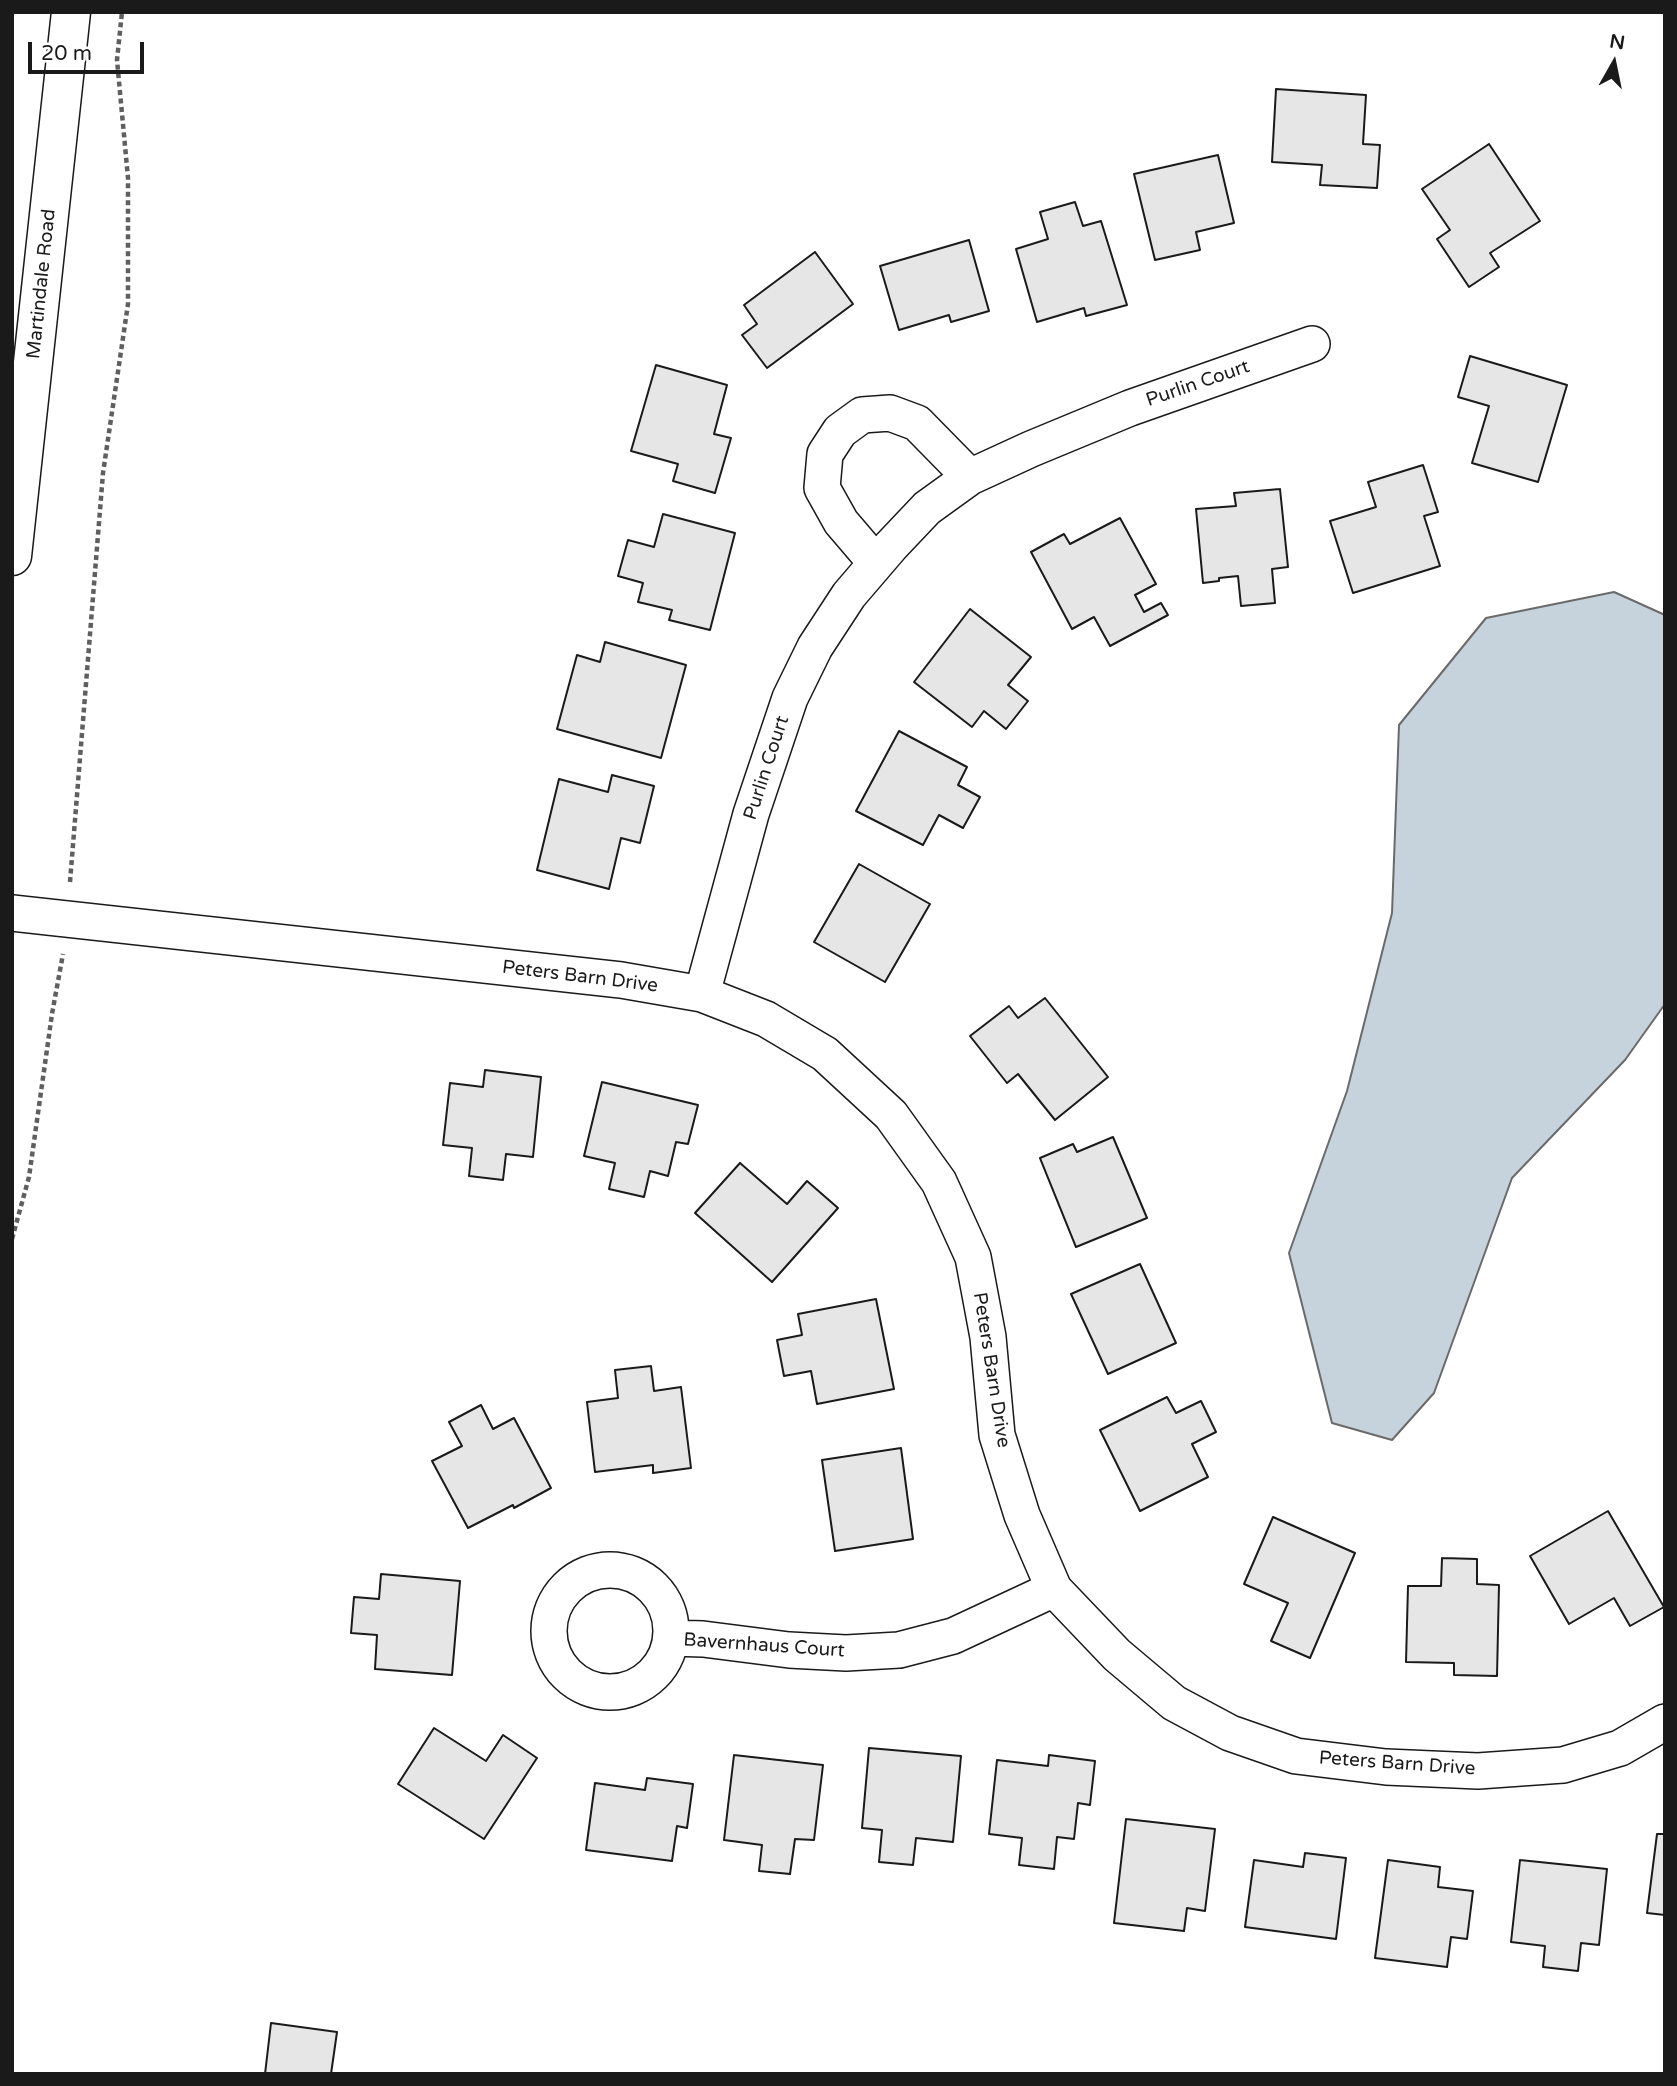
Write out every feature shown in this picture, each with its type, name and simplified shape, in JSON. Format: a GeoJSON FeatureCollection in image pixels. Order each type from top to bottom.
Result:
{"type":"FeatureCollection","features":[{"type":"Feature","properties":{"kind":"street","name":"Martindale Road"},"geometry":{"type":"LineString","coordinates":[[12,556],[71,12]]}},
{"type":"Feature","properties":{"kind":"street","name":"Purlin Court"},"geometry":{"type":"LineString","coordinates":[[702,994],[751,814],[790,698],[815,647],[849,595],[927,508],[970,477],[1031,449],[1130,408],[1312,344]]}},
{"type":"Feature","properties":{"kind":"street"},"geometry":{"type":"LineString","coordinates":[[876,563],[841,522],[822,488],[825,454],[840,432],[862,415],[890,413],[917,423],[970,477]]}},
{"type":"Feature","properties":{"kind":"street","name":"Peters Barn Drive"},"geometry":{"type":"LineString","coordinates":[[12,913],[621,980],[702,994],[766,1019],[825,1054],[891,1115],[939,1182],[973,1257],[988,1337],[997,1435],[1022,1515],[1054,1589],[1118,1655],[1174,1703],[1230,1733],[1296,1756],[1386,1767],[1478,1772],[1563,1765],[1620,1748],[1665,1722]]}},
{"type":"Feature","properties":{"kind":"street","name":"Bavernhaus Court"},"geometry":{"type":"LineString","coordinates":[[671,1638],[834,1653],[899,1650],[953,1636],[1054,1589]]}},
{"type":"Feature","properties":{"kind":"path"},"geometry":{"type":"LineString","coordinates":[[12,1238],[29,1177],[64,949],[103,473],[128,304],[128,178],[117,60],[122,12]]}},
{"type":"Feature","properties":{"kind":"shaded area"},"geometry":{"type":"Polygon","coordinates":[[[1614,592],[1665,615],[1665,1004],[1625,1060],[1512,1178],[1434,1393],[1392,1440],[1332,1423],[1289,1253],[1347,1091],[1392,913],[1399,725],[1486,618],[1614,592]]]}},
{"type":"Feature","properties":{"kind":"building"},"geometry":{"type":"Polygon","coordinates":[[[1276,89],[1366,95],[1363,144],[1380,145],[1377,188],[1320,185],[1322,165],[1272,162],[1276,89]]]}},
{"type":"Feature","properties":{"kind":"building"},"geometry":{"type":"Polygon","coordinates":[[[1489,144],[1540,221],[1490,253],[1499,267],[1469,287],[1437,239],[1450,230],[1422,189],[1489,144]]]}},
{"type":"Feature","properties":{"kind":"building"},"geometry":{"type":"Polygon","coordinates":[[[1218,155],[1234,223],[1196,232],[1200,250],[1155,260],[1134,174],[1218,155]]]}},
{"type":"Feature","properties":{"kind":"building"},"geometry":{"type":"Polygon","coordinates":[[[1075,202],[1083,226],[1101,221],[1127,305],[1086,316],[1084,308],[1037,322],[1016,249],[1048,239],[1040,212],[1075,202]]]}},
{"type":"Feature","properties":{"kind":"building"},"geometry":{"type":"Polygon","coordinates":[[[969,240],[989,311],[951,322],[949,315],[899,330],[880,266],[969,240]]]}},
{"type":"Feature","properties":{"kind":"building"},"geometry":{"type":"Polygon","coordinates":[[[815,252],[853,304],[767,368],[742,335],[757,324],[744,305],[815,252]]]}},
{"type":"Feature","properties":{"kind":"building"},"geometry":{"type":"Polygon","coordinates":[[[1470,356],[1567,385],[1538,482],[1472,463],[1489,406],[1458,397],[1470,356]]]}},
{"type":"Feature","properties":{"kind":"building"},"geometry":{"type":"Polygon","coordinates":[[[656,365],[727,385],[714,434],[731,438],[715,493],[673,481],[678,464],[631,451],[656,365]]]}},
{"type":"Feature","properties":{"kind":"building"},"geometry":{"type":"Polygon","coordinates":[[[1423,465],[1438,512],[1424,516],[1440,566],[1353,593],[1330,521],[1376,507],[1368,482],[1423,465]]]}},
{"type":"Feature","properties":{"kind":"building"},"geometry":{"type":"Polygon","coordinates":[[[1280,489],[1288,567],[1272,569],[1275,603],[1241,606],[1238,576],[1203,583],[1196,509],[1236,506],[1234,493],[1280,489]]]}},
{"type":"Feature","properties":{"kind":"building"},"geometry":{"type":"Polygon","coordinates":[[[663,514],[735,533],[710,630],[669,620],[672,610],[638,602],[643,583],[618,576],[628,540],[654,547],[663,514]]]}},
{"type":"Feature","properties":{"kind":"building"},"geometry":{"type":"Polygon","coordinates":[[[1120,518],[1156,584],[1135,595],[1144,612],[1161,603],[1168,615],[1110,646],[1094,617],[1072,629],[1031,552],[1064,534],[1070,544],[1120,518]]]}},
{"type":"Feature","properties":{"kind":"building"},"geometry":{"type":"Polygon","coordinates":[[[970,609],[1031,657],[1008,685],[1028,701],[1006,729],[984,711],[972,727],[914,682],[970,609]]]}},
{"type":"Feature","properties":{"kind":"building"},"geometry":{"type":"Polygon","coordinates":[[[605,642],[686,665],[661,758],[557,729],[577,655],[600,662],[605,642]]]}},
{"type":"Feature","properties":{"kind":"building"},"geometry":{"type":"Polygon","coordinates":[[[899,731],[967,767],[958,785],[980,797],[963,828],[939,815],[923,845],[856,811],[899,731]]]}},
{"type":"Feature","properties":{"kind":"building"},"geometry":{"type":"Polygon","coordinates":[[[612,775],[654,786],[640,843],[621,838],[609,889],[537,870],[559,779],[608,792],[612,775]]]}},
{"type":"Feature","properties":{"kind":"building"},"geometry":{"type":"Polygon","coordinates":[[[859,864],[930,904],[885,982],[814,942],[859,864]]]}},
{"type":"Feature","properties":{"kind":"building"},"geometry":{"type":"Polygon","coordinates":[[[1045,998],[1108,1077],[1055,1120],[1018,1074],[1007,1083],[970,1036],[1009,1006],[1018,1018],[1045,998]]]}},
{"type":"Feature","properties":{"kind":"building"},"geometry":{"type":"Polygon","coordinates":[[[485,1070],[541,1077],[533,1157],[506,1154],[503,1180],[469,1176],[472,1148],[443,1145],[450,1083],[483,1087],[485,1070]]]}},
{"type":"Feature","properties":{"kind":"building"},"geometry":{"type":"Polygon","coordinates":[[[602,1082],[698,1105],[688,1144],[676,1142],[668,1176],[650,1171],[644,1197],[609,1189],[615,1163],[584,1156],[602,1082]]]}},
{"type":"Feature","properties":{"kind":"building"},"geometry":{"type":"Polygon","coordinates":[[[1113,1137],[1147,1218],[1076,1247],[1040,1158],[1073,1144],[1077,1152],[1113,1137]]]}},
{"type":"Feature","properties":{"kind":"building"},"geometry":{"type":"Polygon","coordinates":[[[740,1163],[787,1204],[807,1181],[838,1208],[772,1282],[695,1213],[740,1163]]]}},
{"type":"Feature","properties":{"kind":"building"},"geometry":{"type":"Polygon","coordinates":[[[1140,1264],[1176,1343],[1108,1374],[1071,1294],[1140,1264]]]}},
{"type":"Feature","properties":{"kind":"building"},"geometry":{"type":"Polygon","coordinates":[[[876,1299],[894,1389],[817,1404],[811,1371],[784,1376],[777,1340],[802,1335],[798,1314],[876,1299]]]}},
{"type":"Feature","properties":{"kind":"building"},"geometry":{"type":"Polygon","coordinates":[[[651,1366],[654,1391],[681,1387],[691,1468],[653,1473],[653,1465],[595,1472],[587,1402],[618,1398],[615,1370],[651,1366]]]}},
{"type":"Feature","properties":{"kind":"building"},"geometry":{"type":"Polygon","coordinates":[[[1167,1397],[1176,1413],[1201,1401],[1216,1432],[1192,1444],[1208,1477],[1140,1511],[1100,1430],[1167,1397]]]}},
{"type":"Feature","properties":{"kind":"building"},"geometry":{"type":"Polygon","coordinates":[[[481,1405],[493,1429],[514,1418],[551,1488],[468,1528],[432,1461],[462,1446],[449,1422],[481,1405]]]}},
{"type":"Feature","properties":{"kind":"building"},"geometry":{"type":"Polygon","coordinates":[[[901,1448],[913,1539],[835,1551],[822,1460],[901,1448]]]}},
{"type":"Feature","properties":{"kind":"building"},"geometry":{"type":"Polygon","coordinates":[[[1608,1511],[1664,1607],[1630,1626],[1614,1598],[1569,1624],[1530,1556],[1608,1511]]]}},
{"type":"Feature","properties":{"kind":"building"},"geometry":{"type":"Polygon","coordinates":[[[1273,1517],[1355,1553],[1310,1658],[1271,1641],[1288,1603],[1244,1584],[1273,1517]]]}},
{"type":"Feature","properties":{"kind":"building"},"geometry":{"type":"Polygon","coordinates":[[[1442,1558],[1477,1559],[1477,1584],[1499,1585],[1497,1676],[1454,1675],[1454,1663],[1406,1662],[1408,1586],[1441,1586],[1442,1558]]]}},
{"type":"Feature","properties":{"kind":"building"},"geometry":{"type":"Polygon","coordinates":[[[381,1574],[460,1581],[452,1675],[375,1669],[377,1635],[351,1633],[354,1597],[379,1599],[381,1574]]]}},
{"type":"Feature","properties":{"kind":"building"},"geometry":{"type":"Polygon","coordinates":[[[434,1728],[486,1761],[503,1735],[537,1758],[484,1839],[398,1784],[434,1728]]]}},
{"type":"Feature","properties":{"kind":"building"},"geometry":{"type":"Polygon","coordinates":[[[869,1748],[961,1756],[953,1842],[916,1838],[913,1865],[879,1862],[882,1830],[862,1828],[869,1748]]]}},
{"type":"Feature","properties":{"kind":"building"},"geometry":{"type":"Polygon","coordinates":[[[734,1755],[823,1765],[814,1840],[795,1839],[790,1874],[759,1871],[762,1845],[724,1840],[734,1755]]]}},
{"type":"Feature","properties":{"kind":"building"},"geometry":{"type":"Polygon","coordinates":[[[1049,1755],[1095,1761],[1090,1805],[1078,1803],[1074,1839],[1057,1837],[1054,1869],[1019,1865],[1022,1838],[989,1834],[997,1760],[1048,1766],[1049,1755]]]}},
{"type":"Feature","properties":{"kind":"building"},"geometry":{"type":"Polygon","coordinates":[[[647,1778],[693,1784],[687,1828],[677,1826],[672,1861],[586,1850],[595,1783],[645,1790],[647,1778]]]}},
{"type":"Feature","properties":{"kind":"building"},"geometry":{"type":"Polygon","coordinates":[[[1126,1819],[1215,1829],[1205,1911],[1187,1908],[1184,1931],[1114,1923],[1126,1819]]]}},
{"type":"Feature","properties":{"kind":"building"},"geometry":{"type":"Polygon","coordinates":[[[1657,1834],[1665,1834],[1665,1915],[1647,1913],[1657,1834]]]}},
{"type":"Feature","properties":{"kind":"building"},"geometry":{"type":"Polygon","coordinates":[[[1305,1853],[1346,1858],[1336,1939],[1245,1927],[1254,1860],[1303,1867],[1305,1853]]]}},
{"type":"Feature","properties":{"kind":"building"},"geometry":{"type":"Polygon","coordinates":[[[1388,1860],[1440,1867],[1438,1887],[1473,1891],[1467,1939],[1451,1937],[1447,1967],[1375,1958],[1388,1860]]]}},
{"type":"Feature","properties":{"kind":"building"},"geometry":{"type":"Polygon","coordinates":[[[1520,1860],[1607,1869],[1599,1945],[1581,1943],[1578,1971],[1543,1967],[1545,1946],[1511,1942],[1520,1860]]]}},
{"type":"Feature","properties":{"kind":"building"},"geometry":{"type":"Polygon","coordinates":[[[271,2023],[337,2032],[331,2074],[265,2074],[271,2023]]]}}]}
